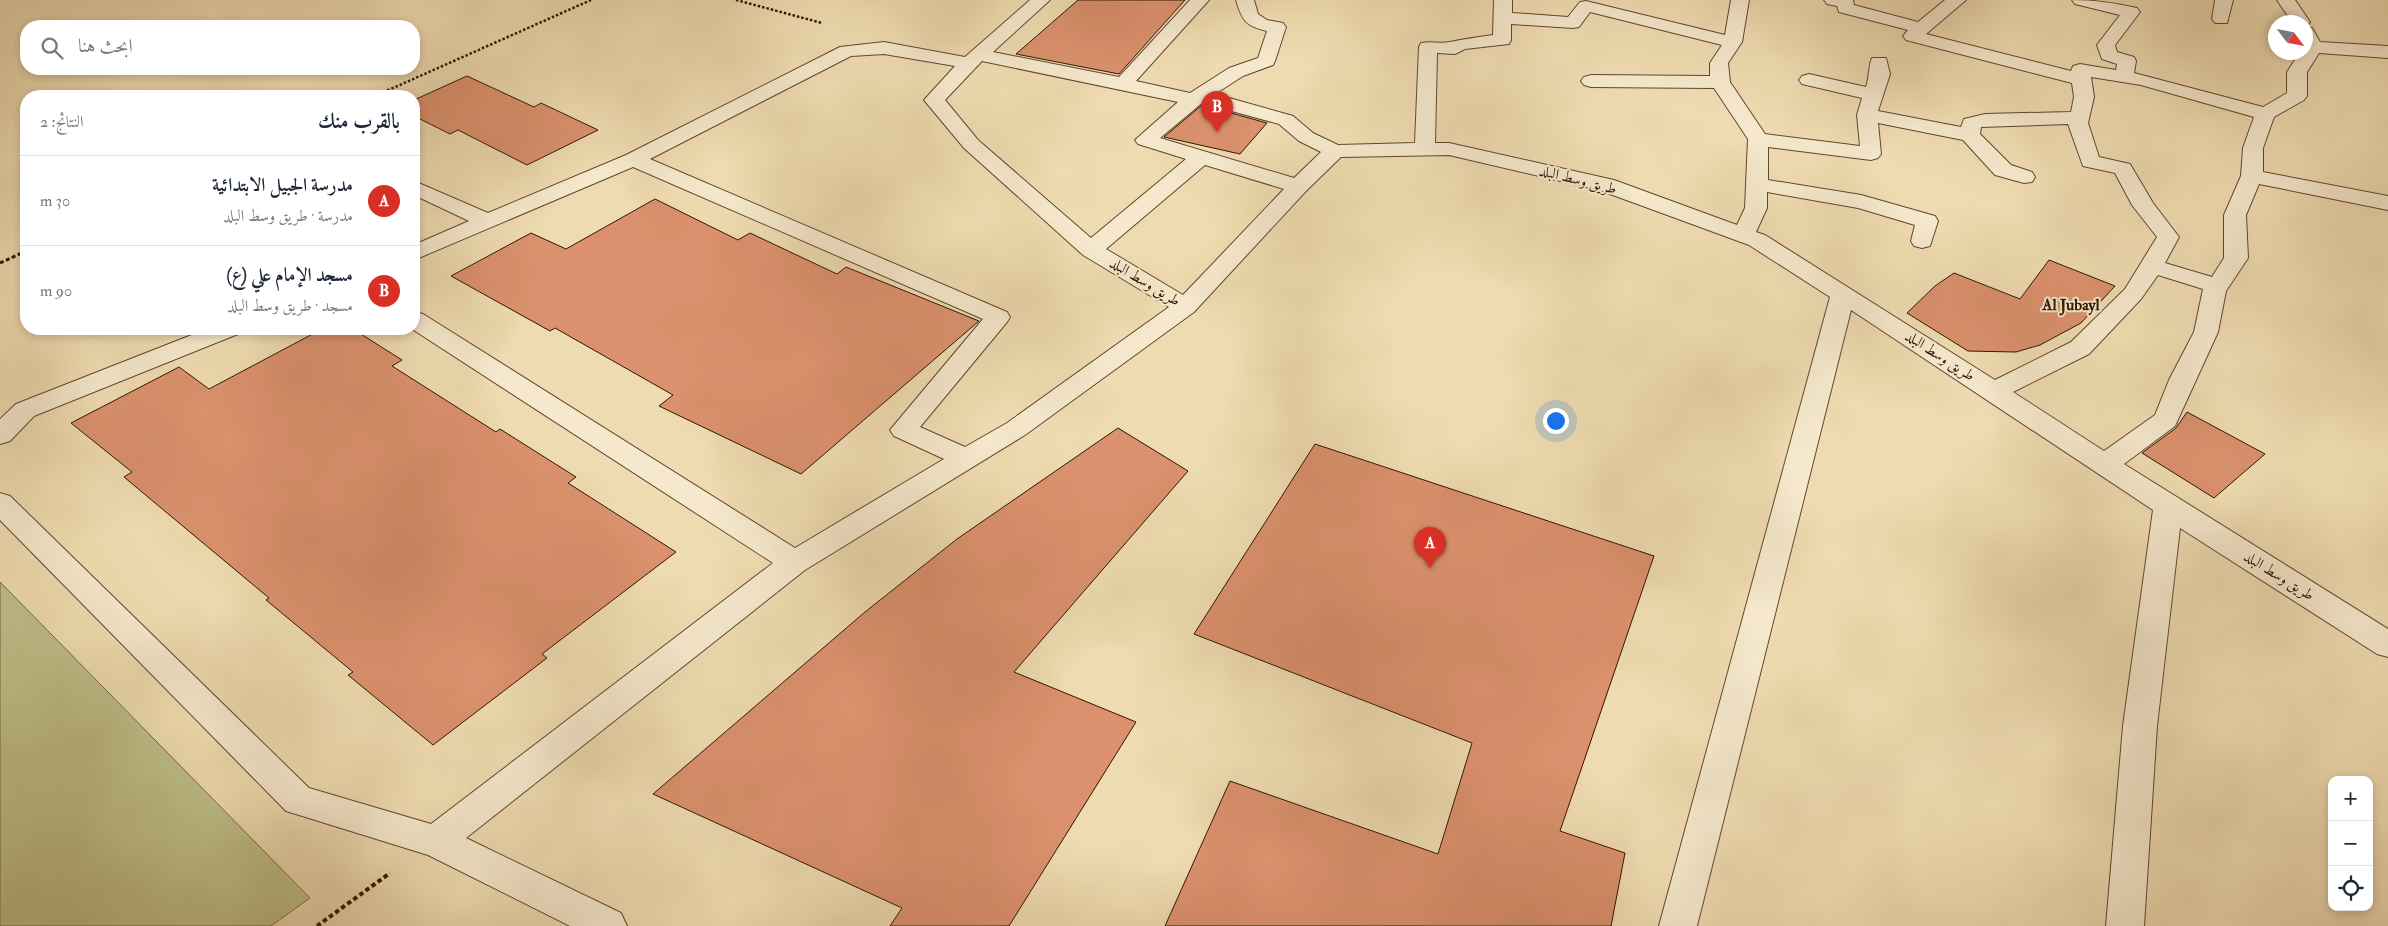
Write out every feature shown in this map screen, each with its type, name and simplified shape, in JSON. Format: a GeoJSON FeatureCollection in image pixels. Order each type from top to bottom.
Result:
{"type":"FeatureCollection","features":[{"type":"Feature","properties":{"kind":"street","name":"طريق وسط البلد"},"geometry":{"type":"LineString","coordinates":[[1042,0],[974,59],[934,100],[971,144],[1091,250],[1185,307],[1298,186],[1335,151],[1449,149],[1606,185],[1757,240],[1994,391],[2168,506],[2388,644]]}},
{"type":"Feature","properties":{"kind":"street"},"geometry":{"type":"LineString","coordinates":[[1124,84],[1200,0]]}},
{"type":"Feature","properties":{"kind":"street"},"geometry":{"type":"LineString","coordinates":[[1245,0],[1250,17],[1260,24],[1277,27],[1266,61],[1236,72],[1196,98],[1145,140],[1298,186]]}},
{"type":"Feature","properties":{"kind":"street"},"geometry":{"type":"LineString","coordinates":[[1740,0],[1733,42],[1719,62],[1720,82],[1758,139],[1756,208],[1743,235]]}},
{"type":"Feature","properties":{"kind":"street"},"geometry":{"type":"LineString","coordinates":[[1832,0],[1846,3],[1845,8],[1923,29]]}},
{"type":"Feature","properties":{"kind":"street"},"geometry":{"type":"LineString","coordinates":[[1956,0],[1940,10],[1923,29],[1912,36],[2082,80]]}},
{"type":"Feature","properties":{"kind":"street"},"geometry":{"type":"LineString","coordinates":[[2081,0],[2131,12],[2106,45],[2109,55],[2127,61],[2124,77]]}},
{"type":"Feature","properties":{"kind":"street"},"geometry":{"type":"LineString","coordinates":[[2221,19],[2224,0]]}},
{"type":"Feature","properties":{"kind":"street"},"geometry":{"type":"LineString","coordinates":[[2286,0],[2296,15]]}},
{"type":"Feature","properties":{"kind":"street"},"geometry":{"type":"LineString","coordinates":[[1426,150],[1424,134],[1428,47],[1455,48],[1460,44],[1502,40],[1502,9],[1573,23],[1586,6],[1733,42]]}},
{"type":"Feature","properties":{"kind":"street"},"geometry":{"type":"LineString","coordinates":[[2313,41],[2388,52]]}},
{"type":"Feature","properties":{"kind":"street"},"geometry":{"type":"LineString","coordinates":[[420,250],[633,159],[847,51],[884,48],[974,59],[1196,98],[1286,120],[1306,137],[1335,151]]}},
{"type":"Feature","properties":{"kind":"street"},"geometry":{"type":"LineString","coordinates":[[2104,464],[2166,420],[2182,380],[2206,332],[2214,291],[2236,258],[2235,215],[2252,176],[2254,148],[2265,114],[2297,96],[2297,72],[2302,60]]}},
{"type":"Feature","properties":{"kind":"street"},"geometry":{"type":"LineString","coordinates":[[1758,139],[1871,154],[1867,115],[1880,74],[1879,62]]}},
{"type":"Feature","properties":{"kind":"street"},"geometry":{"type":"LineString","coordinates":[[1994,391],[2080,348],[2133,294],[2152,266],[2168,237],[2143,205],[2123,168],[2090,162],[2078,123],[2084,97],[2080,70],[2179,89],[2265,114]]}},
{"type":"Feature","properties":{"kind":"street"},"geometry":{"type":"LineString","coordinates":[[1809,80],[1873,95]]}},
{"type":"Feature","properties":{"kind":"street"},"geometry":{"type":"LineString","coordinates":[[1591,81],[1720,82]]}},
{"type":"Feature","properties":{"kind":"street"},"geometry":{"type":"LineString","coordinates":[[1867,115],[1970,135],[2003,170],[2024,177]]}},
{"type":"Feature","properties":{"kind":"street"},"geometry":{"type":"LineString","coordinates":[[1970,135],[1971,123],[1985,120],[2080,118]]}},
{"type":"Feature","properties":{"kind":"street"},"geometry":{"type":"LineString","coordinates":[[1091,250],[1200,158]]}},
{"type":"Feature","properties":{"kind":"street"},"geometry":{"type":"LineString","coordinates":[[633,159],[998,317],[903,430],[968,459]]}},
{"type":"Feature","properties":{"kind":"street"},"geometry":{"type":"LineString","coordinates":[[2252,176],[2388,202]]}},
{"type":"Feature","properties":{"kind":"street"},"geometry":{"type":"LineString","coordinates":[[1756,184],[1861,202],[1927,221],[1922,241]]}},
{"type":"Feature","properties":{"kind":"street"},"geometry":{"type":"LineString","coordinates":[[420,190],[488,222]]}},
{"type":"Feature","properties":{"kind":"street"},"geometry":{"type":"LineString","coordinates":[[2152,266],[2217,286]]}},
{"type":"Feature","properties":{"kind":"street"},"geometry":{"type":"LineString","coordinates":[[1678,926],[1844,295]]}},
{"type":"Feature","properties":{"kind":"street"},"geometry":{"type":"LineString","coordinates":[[436,841],[795,562],[1016,430],[1185,307]]}},
{"type":"Feature","properties":{"kind":"street"},"geometry":{"type":"LineString","coordinates":[[420,323],[795,562]]}},
{"type":"Feature","properties":{"kind":"street"},"geometry":{"type":"LineString","coordinates":[[0,435],[25,410],[214,335]]}},
{"type":"Feature","properties":{"kind":"street"},"geometry":{"type":"LineString","coordinates":[[0,502],[298,800],[436,841],[608,926]]}},
{"type":"Feature","properties":{"kind":"street"},"geometry":{"type":"LineString","coordinates":[[2125,926],[2140,726],[2168,506]]}},
{"type":"Feature","properties":{"kind":"path"},"geometry":{"type":"LineString","coordinates":[[389,90],[592,0]]}},
{"type":"Feature","properties":{"kind":"path"},"geometry":{"type":"LineString","coordinates":[[736,0],[815,20],[872,49]]}},
{"type":"Feature","properties":{"kind":"path"},"geometry":{"type":"LineString","coordinates":[[0,263],[20,254]]}},
{"type":"Feature","properties":{"kind":"path"},"geometry":{"type":"LineString","coordinates":[[317,926],[436,841]]}},
{"type":"Feature","properties":{"kind":"green space"},"geometry":{"type":"Polygon","coordinates":[[[0,582],[310,898],[271,926],[0,926],[0,582]]]}},
{"type":"Feature","properties":{"kind":"building"},"geometry":{"type":"Polygon","coordinates":[[[1078,0],[1185,0],[1119,74],[1016,54],[1078,0]]]}},
{"type":"Feature","properties":{"kind":"building"},"geometry":{"type":"Polygon","coordinates":[[[467,76],[534,107],[541,103],[598,130],[527,165],[458,130],[450,134],[420,119],[420,97],[467,76]]]}},
{"type":"Feature","properties":{"kind":"building"},"geometry":{"type":"Polygon","coordinates":[[[1202,105],[1267,123],[1240,154],[1164,137],[1202,105]]]}},
{"type":"Feature","properties":{"kind":"building"},"geometry":{"type":"Polygon","coordinates":[[[655,199],[738,240],[750,233],[837,274],[846,267],[979,321],[801,474],[659,406],[673,395],[555,328],[550,331],[451,276],[531,233],[566,249],[655,199]]]}},
{"type":"Feature","properties":{"kind":"building"},"geometry":{"type":"Polygon","coordinates":[[[2049,260],[2115,286],[2081,323],[2040,345],[2016,352],[1968,351],[1907,313],[1935,286],[1954,273],[2020,299],[2049,260]]]}},
{"type":"Feature","properties":{"kind":"building"},"geometry":{"type":"Polygon","coordinates":[[[311,335],[362,335],[402,360],[392,366],[496,432],[500,429],[576,477],[568,483],[676,552],[542,654],[547,658],[433,745],[348,675],[353,672],[266,600],[269,598],[124,477],[132,472],[71,423],[179,367],[209,389],[311,335]]]}},
{"type":"Feature","properties":{"kind":"building"},"geometry":{"type":"Polygon","coordinates":[[[2187,412],[2265,454],[2214,498],[2142,453],[2176,428],[2187,412]]]}},
{"type":"Feature","properties":{"kind":"building"},"geometry":{"type":"Polygon","coordinates":[[[1118,428],[1188,471],[1014,672],[1136,722],[1009,926],[890,926],[902,908],[653,794],[865,612],[957,539],[1118,428]]]}},
{"type":"Feature","properties":{"kind":"building"},"geometry":{"type":"Polygon","coordinates":[[[1315,444],[1654,556],[1560,831],[1625,853],[1611,926],[1165,926],[1230,781],[1438,854],[1472,743],[1194,634],[1315,444]]]}},
{"type":"Feature","properties":{"kind":"place","name":"مسجد الإمام علي (ع)"},"geometry":{"type":"Point","coordinates":[1217,132]}},
{"type":"Feature","properties":{"kind":"place","name":"مدرسة الجبيل الابتدائية"},"geometry":{"type":"Point","coordinates":[1430,568]}},
{"type":"Feature","properties":{"kind":"district","name":"Al Jubayl"},"geometry":{"type":"Point","coordinates":[2071,305]}}]}
